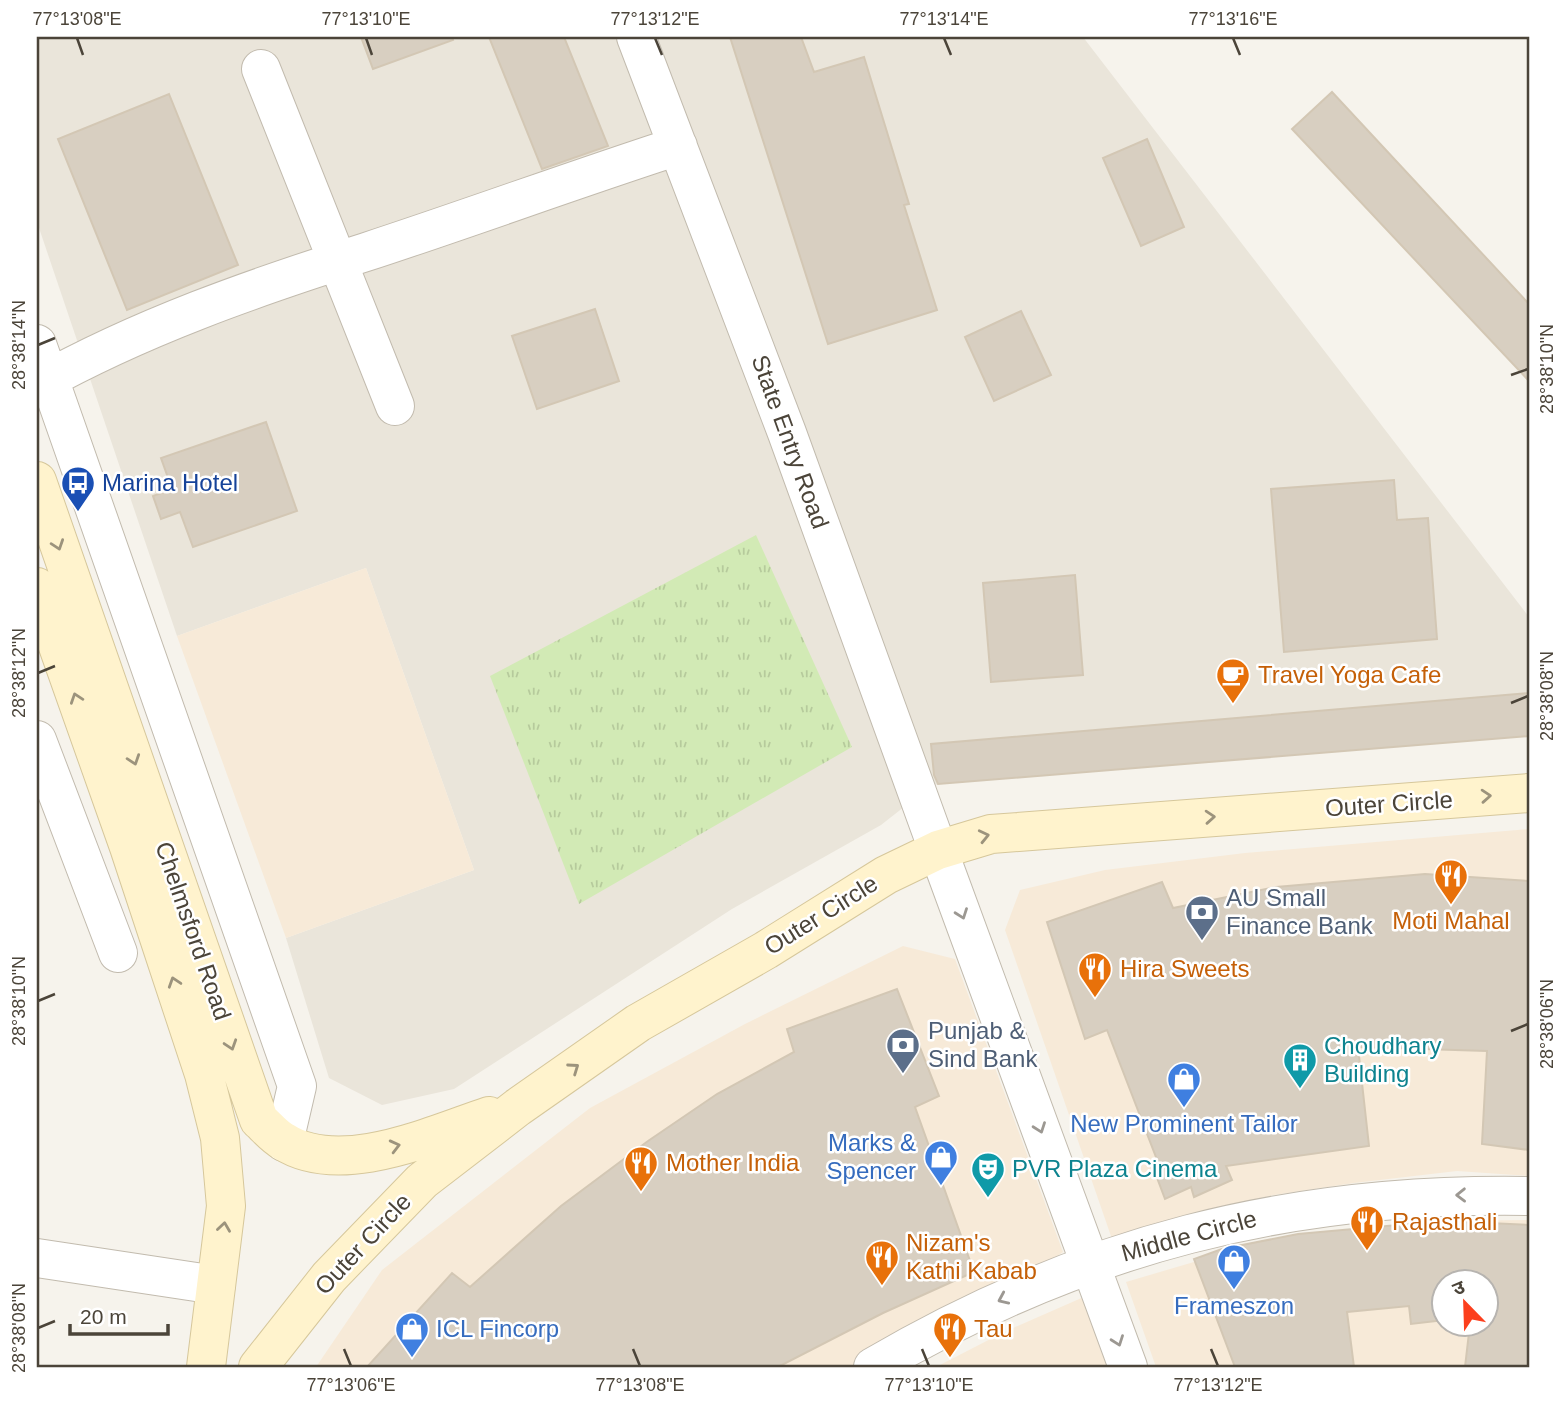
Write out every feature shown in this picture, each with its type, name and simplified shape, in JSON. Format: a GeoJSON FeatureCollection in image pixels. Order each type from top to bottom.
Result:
{"type":"FeatureCollection","features":[{"type":"Feature","properties":{"kind":"main road","name":"Chelmsford Road"},"geometry":{"type":"LineString","coordinates":[[37,481],[271,1131]]}},
{"type":"Feature","properties":{"kind":"main road","name":"Chelmsford Road"},"geometry":{"type":"LineString","coordinates":[[37,587],[154,923],[204,1074],[220,1138],[226,1206],[206,1367]]}},
{"type":"Feature","properties":{"kind":"main road","name":"Outer Circle"},"geometry":{"type":"LineString","coordinates":[[258,1367],[328,1277],[422,1181],[518,1107],[639,1023],[766,950],[886,875],[938,850],[991,834],[1529,793]]}},
{"type":"Feature","properties":{"kind":"main road"},"geometry":{"type":"LineString","coordinates":[[220,1138],[271,1131],[317,1153],[352,1156],[409,1143],[518,1107]]}},
{"type":"Feature","properties":{"kind":"street","name":"State Entry Road"},"geometry":{"type":"LineString","coordinates":[[636,37],[792,445],[1128,1367]]}},
{"type":"Feature","properties":{"kind":"street"},"geometry":{"type":"LineString","coordinates":[[261,69],[395,406]]}},
{"type":"Feature","properties":{"kind":"street"},"geometry":{"type":"LineString","coordinates":[[271,1131],[297,1086],[41,369],[337,261],[678,146]]}},
{"type":"Feature","properties":{"kind":"street"},"geometry":{"type":"LineString","coordinates":[[37,740],[118,953]]}},
{"type":"Feature","properties":{"kind":"street","name":"Middle Circle"},"geometry":{"type":"LineString","coordinates":[[873,1367],[938,1330],[1004,1298],[1090,1264],[1212,1227],[1304,1209],[1384,1199],[1529,1196]]}},
{"type":"Feature","properties":{"kind":"street"},"geometry":{"type":"LineString","coordinates":[[37,1258],[216,1285]]}},
{"type":"Feature","properties":{"kind":"shaded area"},"geometry":{"type":"Polygon","coordinates":[[[37,37],[1083,37],[1529,617],[1529,723],[932,785],[881,825],[732,909],[454,1089],[382,1105],[329,1078],[286,938],[474,870],[366,568],[177,636],[37,222],[37,37]]]}},
{"type":"Feature","properties":{"kind":"shaded area"},"geometry":{"type":"Polygon","coordinates":[[[366,568],[474,870],[286,938],[177,636],[366,568]]]}},
{"type":"Feature","properties":{"kind":"shaded area"},"geometry":{"type":"Polygon","coordinates":[[[1529,829],[1529,1176],[1457,1171],[1274,1195],[1196,1213],[1112,1239],[1005,930],[1020,890],[1105,870],[1245,853],[1529,829]]]}},
{"type":"Feature","properties":{"kind":"shaded area"},"geometry":{"type":"Polygon","coordinates":[[[903,946],[955,959],[1063,1252],[1044,1265],[901,1336],[851,1367],[316,1367],[382,1270],[590,1108],[745,1024],[903,946]]]}},
{"type":"Feature","properties":{"kind":"shaded area"},"geometry":{"type":"Polygon","coordinates":[[[1529,1220],[1529,1367],[1156,1367],[1126,1282],[1221,1254],[1296,1238],[1372,1227],[1449,1221],[1529,1220]]]}},
{"type":"Feature","properties":{"kind":"shaded area"},"geometry":{"type":"Polygon","coordinates":[[[1086,1296],[1111,1367],[936,1367],[1006,1331],[1086,1296]]]}},
{"type":"Feature","properties":{"kind":"green space"},"geometry":{"type":"Polygon","coordinates":[[[756,535],[852,747],[579,904],[490,676],[756,535]]]}},
{"type":"Feature","properties":{"kind":"building"},"geometry":{"type":"Polygon","coordinates":[[[361,37],[452,37],[453,40],[373,69],[361,37]]]}},
{"type":"Feature","properties":{"kind":"building"},"geometry":{"type":"Polygon","coordinates":[[[489,37],[564,37],[608,146],[542,169],[489,37]]]}},
{"type":"Feature","properties":{"kind":"building"},"geometry":{"type":"Polygon","coordinates":[[[730,37],[801,37],[814,72],[864,57],[909,204],[904,205],[937,310],[828,344],[730,37]]]}},
{"type":"Feature","properties":{"kind":"building"},"geometry":{"type":"Polygon","coordinates":[[[1332,92],[1529,304],[1529,381],[1292,129],[1332,92]]]}},
{"type":"Feature","properties":{"kind":"building"},"geometry":{"type":"Polygon","coordinates":[[[169,94],[238,265],[127,310],[58,139],[169,94]]]}},
{"type":"Feature","properties":{"kind":"building"},"geometry":{"type":"Polygon","coordinates":[[[1147,139],[1184,227],[1141,246],[1103,158],[1147,139]]]}},
{"type":"Feature","properties":{"kind":"building"},"geometry":{"type":"Polygon","coordinates":[[[595,309],[619,381],[537,409],[512,336],[595,309]]]}},
{"type":"Feature","properties":{"kind":"building"},"geometry":{"type":"Polygon","coordinates":[[[1021,311],[1051,375],[994,401],[965,337],[1021,311]]]}},
{"type":"Feature","properties":{"kind":"building"},"geometry":{"type":"Polygon","coordinates":[[[266,422],[297,511],[193,547],[180,512],[161,519],[153,496],[172,489],[161,458],[266,422]]]}},
{"type":"Feature","properties":{"kind":"building"},"geometry":{"type":"Polygon","coordinates":[[[1394,480],[1397,520],[1428,518],[1437,639],[1284,652],[1271,489],[1394,480]]]}},
{"type":"Feature","properties":{"kind":"building"},"geometry":{"type":"Polygon","coordinates":[[[1075,575],[1083,675],[991,682],[983,583],[1075,575]]]}},
{"type":"Feature","properties":{"kind":"building"},"geometry":{"type":"Polygon","coordinates":[[[1529,693],[1529,736],[938,784],[934,775],[931,744],[1529,693]]]}},
{"type":"Feature","properties":{"kind":"building"},"geometry":{"type":"Polygon","coordinates":[[[1425,874],[1529,881],[1529,1150],[1482,1144],[1487,1051],[1358,1047],[1369,1146],[1226,1166],[1232,1180],[1194,1197],[1191,1187],[1165,1199],[1153,1167],[1159,1165],[1107,1030],[1085,1039],[1047,922],[1162,882],[1173,908],[1276,887],[1425,874]]]}},
{"type":"Feature","properties":{"kind":"building"},"geometry":{"type":"Polygon","coordinates":[[[897,989],[939,1096],[915,1107],[974,1272],[883,1313],[778,1367],[367,1367],[452,1273],[470,1287],[561,1206],[648,1141],[717,1094],[794,1052],[787,1029],[897,989]]]}},
{"type":"Feature","properties":{"kind":"building"},"geometry":{"type":"Polygon","coordinates":[[[1467,1222],[1529,1225],[1529,1367],[1465,1367],[1468,1338],[1500,1338],[1500,1268],[1430,1268],[1430,1322],[1411,1324],[1409,1306],[1347,1312],[1354,1367],[1235,1367],[1194,1259],[1222,1249],[1298,1234],[1409,1224],[1467,1222]]]}},
{"type":"Feature","properties":{"kind":"place","name":"Marina Hotel"},"geometry":{"type":"Point","coordinates":[78,513]}},
{"type":"Feature","properties":{"kind":"place","name":"Travel Yoga Cafe"},"geometry":{"type":"Point","coordinates":[1233,705]}},
{"type":"Feature","properties":{"kind":"place","name":"Moti Mahal"},"geometry":{"type":"Point","coordinates":[1451,906]}},
{"type":"Feature","properties":{"kind":"place","name":"AU Small Finance Bank"},"geometry":{"type":"Point","coordinates":[1202,942]}},
{"type":"Feature","properties":{"kind":"place","name":"Hira Sweets"},"geometry":{"type":"Point","coordinates":[1095,999]}},
{"type":"Feature","properties":{"kind":"place","name":"Punjab & Sind Bank"},"geometry":{"type":"Point","coordinates":[903,1075]}},
{"type":"Feature","properties":{"kind":"place","name":"Choudhary Building"},"geometry":{"type":"Point","coordinates":[1300,1090]}},
{"type":"Feature","properties":{"kind":"place","name":"New Prominent Tailor"},"geometry":{"type":"Point","coordinates":[1184,1109]}},
{"type":"Feature","properties":{"kind":"place","name":"Marks & Spencer"},"geometry":{"type":"Point","coordinates":[941,1187]}},
{"type":"Feature","properties":{"kind":"place","name":"Mother India"},"geometry":{"type":"Point","coordinates":[641,1193]}},
{"type":"Feature","properties":{"kind":"place","name":"PVR Plaza Cinema"},"geometry":{"type":"Point","coordinates":[988,1199]}},
{"type":"Feature","properties":{"kind":"place","name":"Rajasthali"},"geometry":{"type":"Point","coordinates":[1367,1252]}},
{"type":"Feature","properties":{"kind":"place","name":"Nizam's Kathi Kabab"},"geometry":{"type":"Point","coordinates":[882,1287]}},
{"type":"Feature","properties":{"kind":"place","name":"Frameszon"},"geometry":{"type":"Point","coordinates":[1234,1291]}},
{"type":"Feature","properties":{"kind":"place","name":"ICL Fincorp"},"geometry":{"type":"Point","coordinates":[412,1359]}},
{"type":"Feature","properties":{"kind":"place","name":"Tau"},"geometry":{"type":"Point","coordinates":[950,1359]}}]}
